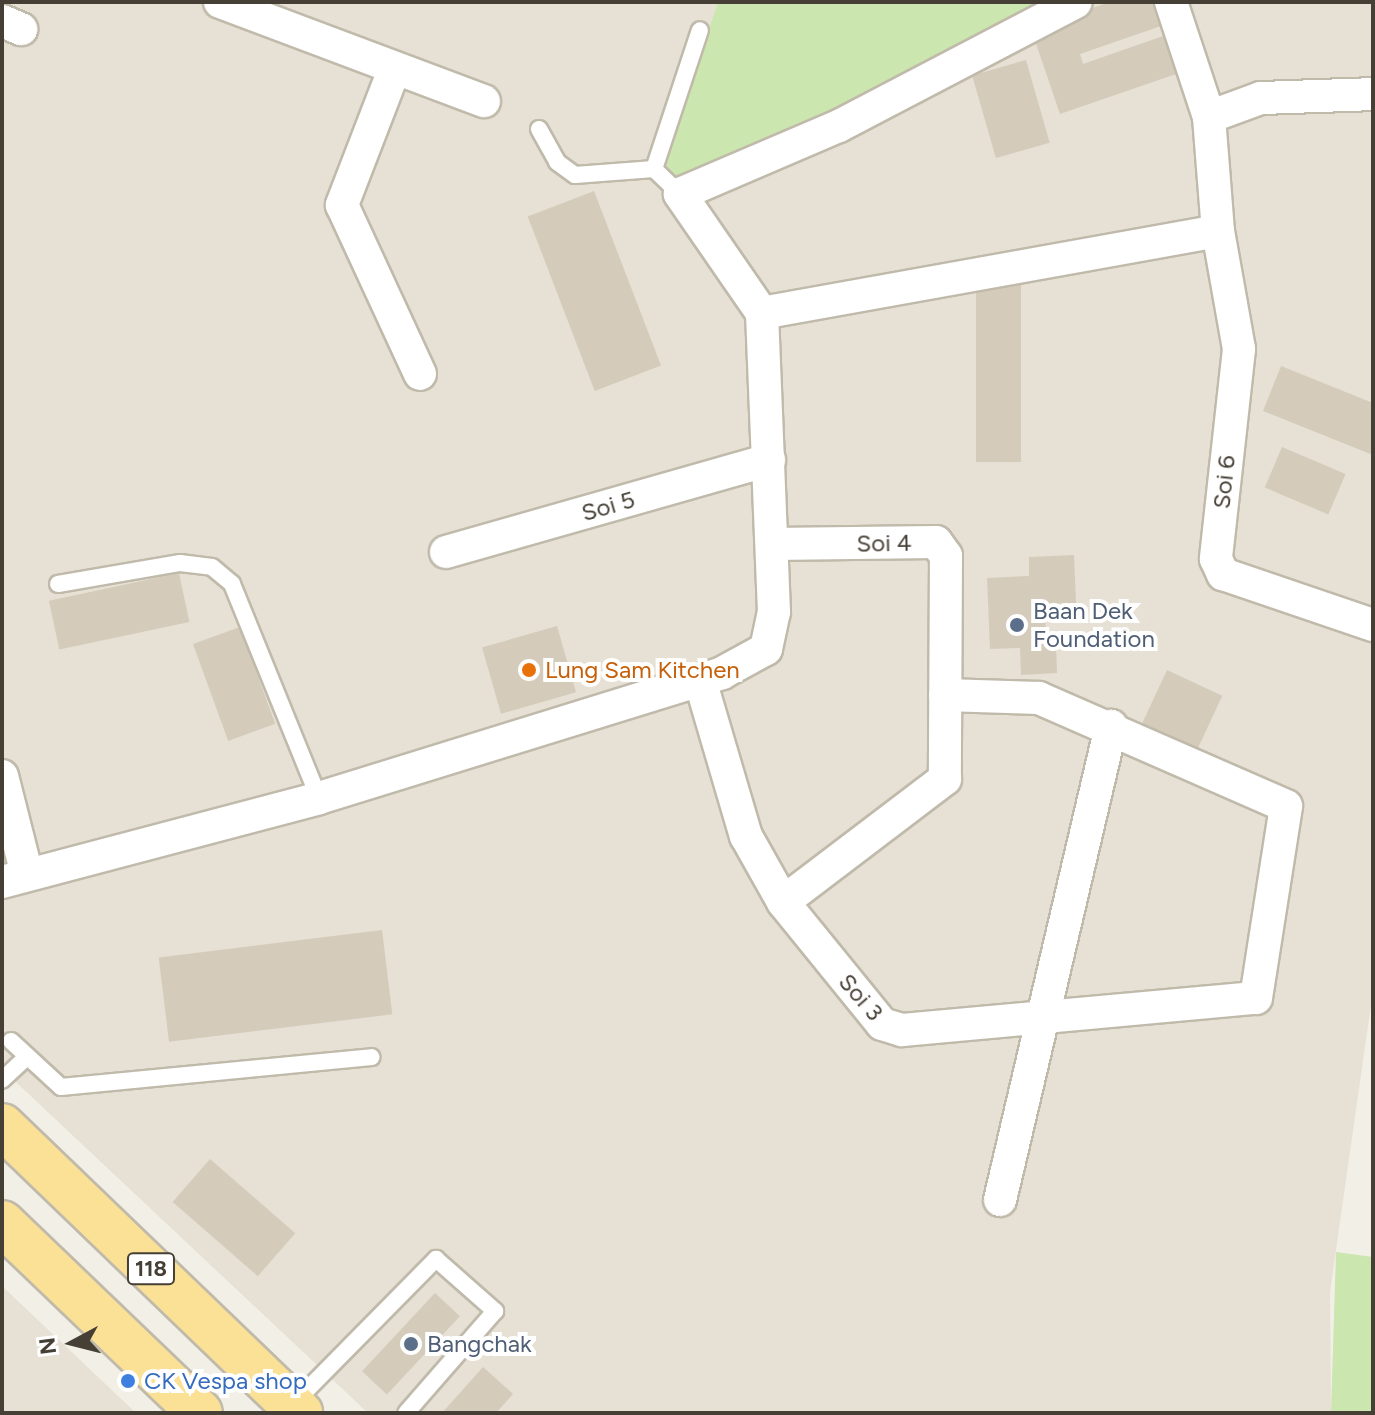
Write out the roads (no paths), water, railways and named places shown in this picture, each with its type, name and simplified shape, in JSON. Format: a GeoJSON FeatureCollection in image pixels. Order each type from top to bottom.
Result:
{"type":"FeatureCollection","features":[{"type":"Feature","properties":{"kind":"main road","name":"118"},"geometry":{"type":"LineString","coordinates":[[2,1126],[296,1409]]}},
{"type":"Feature","properties":{"kind":"main road"},"geometry":{"type":"LineString","coordinates":[[2,1223],[200,1413]]}},
{"type":"Feature","properties":{"kind":"street"},"geometry":{"type":"LineString","coordinates":[[220,2],[354,55],[484,101]]}},
{"type":"Feature","properties":{"kind":"street"},"geometry":{"type":"LineString","coordinates":[[2,776],[14,878],[319,798],[700,680],[766,649],[774,612],[762,313],[680,194],[839,126],[1076,2]]}},
{"type":"Feature","properties":{"kind":"street","name":"Soi 6"},"geometry":{"type":"LineString","coordinates":[[1171,2],[1209,117],[1218,231],[1239,349],[1216,559],[1223,574],[1373,625]]}},
{"type":"Feature","properties":{"kind":"street"},"geometry":{"type":"LineString","coordinates":[[394,70],[342,205],[420,374]]}},
{"type":"Feature","properties":{"kind":"street"},"geometry":{"type":"LineString","coordinates":[[1209,117],[1261,98],[1373,94]]}},
{"type":"Feature","properties":{"kind":"street"},"geometry":{"type":"LineString","coordinates":[[762,313],[1218,231]]}},
{"type":"Feature","properties":{"kind":"street","name":"Soi 5"},"geometry":{"type":"LineString","coordinates":[[446,552],[769,460]]}},
{"type":"Feature","properties":{"kind":"street","name":"Soi 4"},"geometry":{"type":"LineString","coordinates":[[772,544],[936,542],[946,556],[945,695]]}},
{"type":"Feature","properties":{"kind":"street","name":"Soi 3"},"geometry":{"type":"LineString","coordinates":[[700,680],[746,836],[783,902],[882,1024],[902,1030],[1256,998],[1286,806],[1111,726]]}},
{"type":"Feature","properties":{"kind":"street"},"geometry":{"type":"LineString","coordinates":[[783,902],[945,779],[945,695],[1039,698],[1111,726],[1000,1200]]}},
{"type":"Feature","properties":{"kind":"lane"},"geometry":{"type":"LineString","coordinates":[[654,169],[700,30]]}},
{"type":"Feature","properties":{"kind":"lane"},"geometry":{"type":"LineString","coordinates":[[539,129],[557,162],[575,175],[654,169],[680,194]]}},
{"type":"Feature","properties":{"kind":"lane"},"geometry":{"type":"LineString","coordinates":[[58,584],[180,563],[212,567],[238,598],[319,798]]}},
{"type":"Feature","properties":{"kind":"lane"},"geometry":{"type":"LineString","coordinates":[[11,1041],[61,1087],[372,1057]]}},
{"type":"Feature","properties":{"kind":"lane"},"geometry":{"type":"LineString","coordinates":[[2,1080],[28,1056]]}},
{"type":"Feature","properties":{"kind":"lane"},"geometry":{"type":"LineString","coordinates":[[296,1409],[436,1259],[495,1311],[406,1413]]}},
{"type":"Feature","properties":{"kind":"place","name":"Baan Dek Foundation"},"geometry":{"type":"Point","coordinates":[1017,625]}},
{"type":"Feature","properties":{"kind":"place","name":"Lung Sam Kitchen"},"geometry":{"type":"Point","coordinates":[529,670]}},
{"type":"Feature","properties":{"kind":"place","name":"Bangchak"},"geometry":{"type":"Point","coordinates":[411,1344]}},
{"type":"Feature","properties":{"kind":"place","name":"CK Vespa shop"},"geometry":{"type":"Point","coordinates":[128,1381]}}]}
